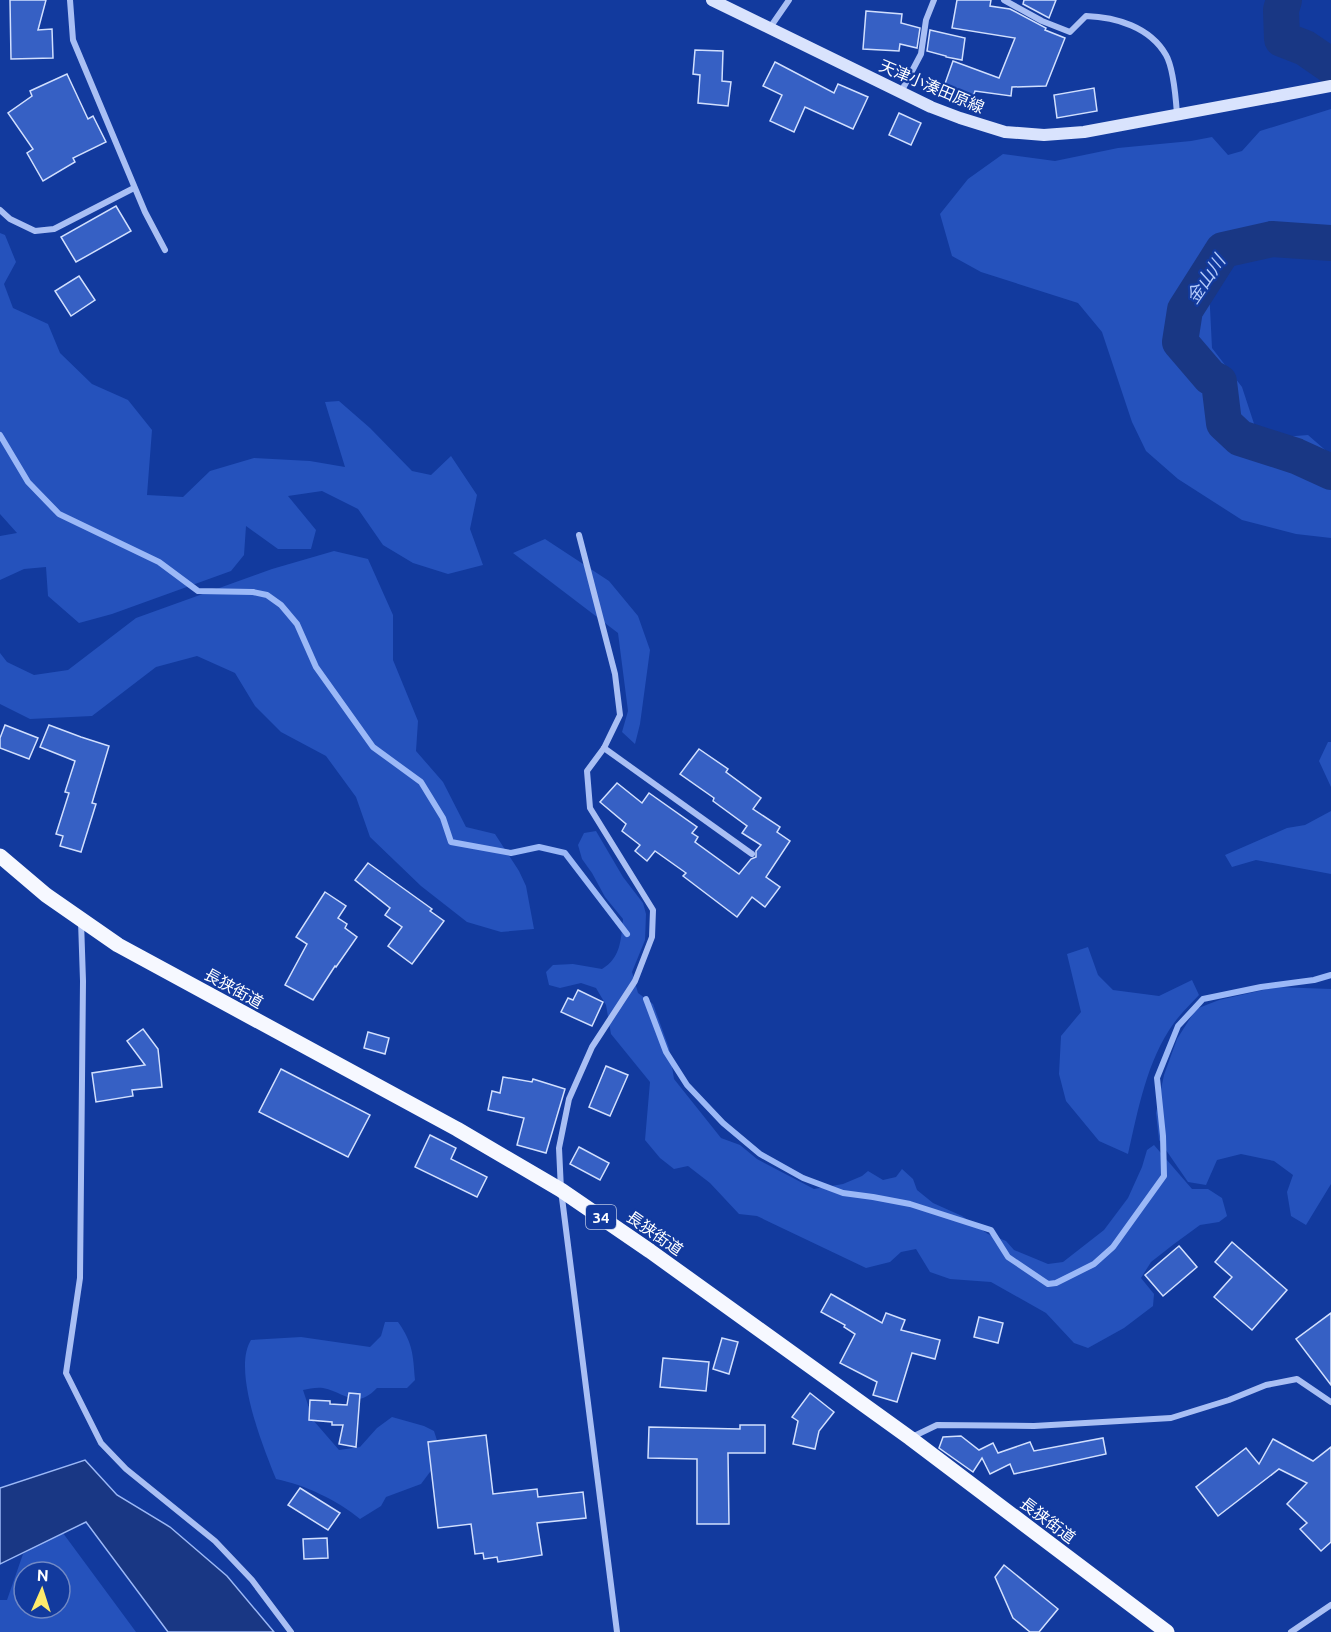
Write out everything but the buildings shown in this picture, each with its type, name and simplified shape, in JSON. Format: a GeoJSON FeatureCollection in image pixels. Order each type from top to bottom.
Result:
{"type":"FeatureCollection","features":[{"type":"Feature","properties":{"kind":"main road","name":"天津小湊田原線"},"geometry":{"type":"LineString","coordinates":[[712,0],[931,107],[988,127],[1025,134],[1084,132],[1329,86]]}},
{"type":"Feature","properties":{"kind":"main road","name":"長狭街道"},"geometry":{"type":"LineString","coordinates":[[0,856],[46,895],[118,945],[457,1129],[561,1190],[659,1257],[910,1438],[1167,1632]]}},
{"type":"Feature","properties":{"kind":"street"},"geometry":{"type":"LineString","coordinates":[[70,0],[73,40],[134,188],[165,250]]}},
{"type":"Feature","properties":{"kind":"street"},"geometry":{"type":"LineString","coordinates":[[769,29],[789,0]]}},
{"type":"Feature","properties":{"kind":"street"},"geometry":{"type":"LineString","coordinates":[[901,92],[921,54],[926,20],[934,0]]}},
{"type":"Feature","properties":{"kind":"street"},"geometry":{"type":"LineString","coordinates":[[1004,0],[1042,21],[1070,32],[1086,16],[1105,16],[1144,30],[1166,55],[1177,114]]}},
{"type":"Feature","properties":{"kind":"street"},"geometry":{"type":"LineString","coordinates":[[0,210],[10,219],[34,231],[54,229],[134,188]]}},
{"type":"Feature","properties":{"kind":"street"},"geometry":{"type":"LineString","coordinates":[[579,535],[615,674],[620,715],[604,748],[587,771],[590,808],[653,910],[652,937],[635,981],[592,1047],[569,1099],[559,1148],[561,1190],[617,1632]]}},
{"type":"Feature","properties":{"kind":"street"},"geometry":{"type":"LineString","coordinates":[[604,748],[752,854]]}},
{"type":"Feature","properties":{"kind":"street"},"geometry":{"type":"LineString","coordinates":[[81,920],[80,1278],[66,1373],[101,1443],[126,1469],[215,1541],[275,1607],[290,1632]]}},
{"type":"Feature","properties":{"kind":"street"},"geometry":{"type":"LineString","coordinates":[[910,1438],[937,1425],[1034,1426],[1171,1418],[1229,1400],[1266,1385],[1297,1379],[1331,1402]]}},
{"type":"Feature","properties":{"kind":"street"},"geometry":{"type":"LineString","coordinates":[[1291,1632],[1331,1605]]}},
{"type":"Feature","properties":{"kind":"shaded area"},"geometry":{"type":"Polygon","coordinates":[[[1331,109],[1331,227],[1269,221],[1222,266],[1209,288],[1212,348],[1242,387],[1259,439],[1308,435],[1331,455],[1331,538],[1296,534],[1242,520],[1178,479],[1146,451],[1132,422],[1102,332],[1078,303],[981,272],[952,256],[940,214],[968,179],[1003,154],[1055,161],[1118,148],[1212,137],[1228,155],[1242,151],[1260,131],[1331,109]]]}},
{"type":"Feature","properties":{"kind":"shaded area"},"geometry":{"type":"Polygon","coordinates":[[[0,233],[5,235],[16,262],[4,284],[13,308],[48,324],[60,353],[92,384],[128,400],[152,430],[147,495],[183,497],[210,471],[254,458],[310,461],[345,467],[325,402],[339,401],[370,428],[412,471],[431,475],[451,456],[477,495],[470,529],[483,565],[448,574],[413,563],[383,545],[358,509],[322,491],[288,496],[316,530],[311,549],[278,549],[246,526],[244,555],[231,571],[112,614],[79,623],[48,596],[46,567],[24,569],[0,580],[0,536],[17,533],[0,514],[0,233]]]}},
{"type":"Feature","properties":{"kind":"shaded area"},"geometry":{"type":"Polygon","coordinates":[[[545,539],[609,581],[638,616],[650,650],[635,744],[622,732],[628,711],[618,633],[513,553],[545,539]]]}},
{"type":"Feature","properties":{"kind":"shaded area"},"geometry":{"type":"Polygon","coordinates":[[[334,551],[368,559],[393,615],[393,660],[418,721],[416,751],[443,782],[466,827],[495,834],[526,886],[534,929],[501,932],[467,922],[421,886],[370,837],[356,797],[326,756],[281,732],[255,706],[235,673],[197,656],[156,667],[92,716],[30,719],[0,704],[0,653],[7,662],[34,675],[68,670],[136,618],[272,569],[334,551]]]}},
{"type":"Feature","properties":{"kind":"shaded area"},"geometry":{"type":"Polygon","coordinates":[[[1328,742],[1331,742],[1331,787],[1319,761],[1328,742]]]}},
{"type":"Feature","properties":{"kind":"shaded area"},"geometry":{"type":"Polygon","coordinates":[[[1331,811],[1331,874],[1256,860],[1232,867],[1225,855],[1287,828],[1305,825],[1331,811]]]}},
{"type":"Feature","properties":{"kind":"shaded area"},"geometry":{"type":"Polygon","coordinates":[[[596,831],[623,877],[643,903],[646,914],[645,940],[632,972],[638,993],[653,1004],[669,1048],[674,1079],[721,1138],[740,1145],[757,1159],[814,1189],[843,1184],[868,1171],[883,1180],[896,1177],[902,1169],[913,1179],[917,1190],[933,1203],[962,1216],[988,1234],[1006,1241],[1014,1250],[1048,1264],[1063,1262],[1104,1230],[1128,1198],[1147,1150],[1154,1145],[1192,1189],[1208,1189],[1222,1198],[1227,1216],[1219,1222],[1200,1225],[1151,1262],[1141,1278],[1154,1294],[1153,1306],[1124,1328],[1088,1348],[1074,1343],[1046,1313],[991,1282],[950,1279],[930,1272],[916,1249],[901,1252],[890,1262],[866,1268],[757,1216],[739,1214],[710,1183],[688,1166],[674,1169],[660,1158],[645,1140],[650,1082],[611,1034],[606,1005],[596,988],[581,983],[560,988],[549,985],[546,972],[553,965],[573,964],[602,969],[613,959],[619,947],[623,919],[605,897],[582,859],[578,845],[584,833],[596,831]]]}},
{"type":"Feature","properties":{"kind":"shaded area"},"geometry":{"type":"Polygon","coordinates":[[[1088,947],[1098,975],[1113,990],[1159,996],[1192,980],[1199,995],[1174,1023],[1157,1053],[1145,1086],[1128,1154],[1099,1141],[1066,1101],[1059,1074],[1061,1036],[1081,1012],[1067,954],[1088,947]]]}},
{"type":"Feature","properties":{"kind":"shaded area"},"geometry":{"type":"Polygon","coordinates":[[[1276,987],[1331,989],[1331,1184],[1306,1225],[1291,1216],[1287,1192],[1293,1175],[1274,1161],[1241,1154],[1217,1160],[1206,1185],[1188,1182],[1159,1140],[1156,1113],[1164,1075],[1177,1039],[1196,1009],[1219,1000],[1276,987]]]}},
{"type":"Feature","properties":{"kind":"shaded area"},"geometry":{"type":"Polygon","coordinates":[[[385,1322],[398,1322],[407,1336],[413,1356],[415,1380],[407,1388],[377,1388],[370,1395],[357,1399],[323,1388],[303,1390],[313,1420],[339,1450],[360,1447],[377,1428],[392,1417],[434,1431],[442,1456],[421,1484],[386,1497],[381,1506],[360,1519],[320,1494],[276,1479],[257,1429],[247,1389],[246,1353],[251,1340],[301,1337],[370,1347],[381,1336],[385,1322]]]}},
{"type":"Feature","properties":{"kind":"shaded area"},"geometry":{"type":"Polygon","coordinates":[[[85,1460],[117,1495],[170,1527],[227,1576],[274,1632],[168,1632],[86,1522],[0,1564],[0,1488],[85,1460]]]}},
{"type":"Feature","properties":{"kind":"shaded area"},"geometry":{"type":"Polygon","coordinates":[[[60,1529],[136,1632],[0,1632],[0,1600],[7,1600],[12,1586],[12,1620],[72,1620],[72,1560],[21,1560],[23,1554],[60,1529]]]}},
{"type":"Feature","properties":{"kind":"waterway","name":"金山川"},"geometry":{"type":"LineString","coordinates":[[1284,0],[1281,10],[1282,39],[1305,48],[1331,66]]}},
{"type":"Feature","properties":{"kind":"waterway","name":"金山川"},"geometry":{"type":"LineString","coordinates":[[1331,243],[1272,239],[1223,250],[1185,310],[1180,342],[1210,377],[1219,382],[1224,423],[1240,438],[1296,456],[1331,472]]}},
{"type":"Feature","properties":{"kind":"waterway"},"geometry":{"type":"LineString","coordinates":[[0,435],[28,482],[59,514],[159,562],[198,591],[253,592],[267,595],[281,605],[297,624],[316,667],[373,747],[421,782],[443,818],[451,842],[511,853],[539,847],[565,853],[627,934]]}},
{"type":"Feature","properties":{"kind":"waterway"},"geometry":{"type":"LineString","coordinates":[[646,999],[666,1052],[687,1085],[723,1123],[760,1154],[803,1178],[843,1193],[910,1204],[991,1230],[1008,1257],[1048,1284],[1056,1283],[1094,1264],[1113,1247],[1164,1176],[1163,1136],[1157,1078],[1178,1026],[1203,999],[1331,975]]}}]}
